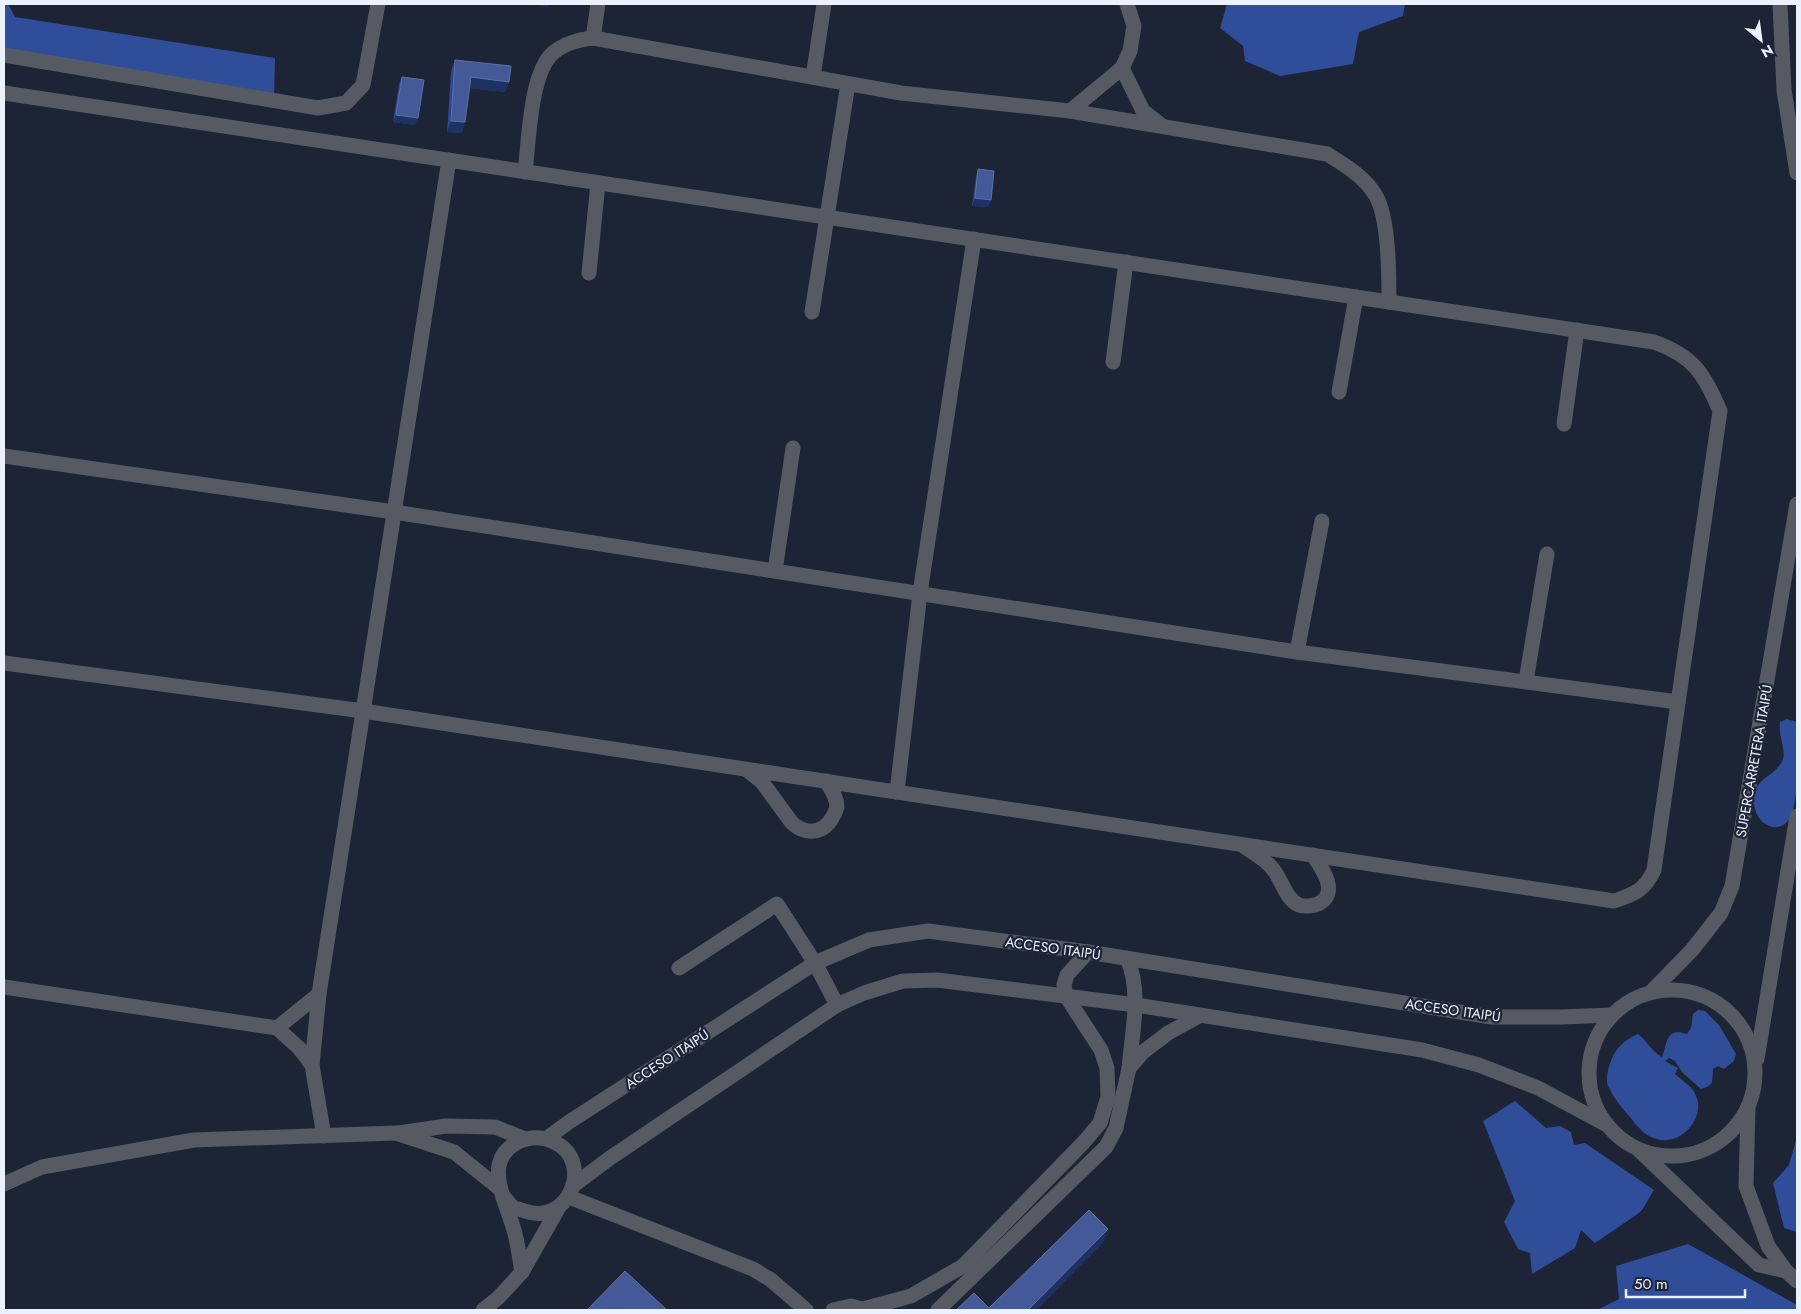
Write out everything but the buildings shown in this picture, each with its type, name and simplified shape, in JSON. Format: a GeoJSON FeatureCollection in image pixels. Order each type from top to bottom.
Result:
{"type":"FeatureCollection","features":[{"type":"Feature","properties":{"kind":"street"},"geometry":{"type":"LineString","coordinates":[[4,55],[318,108],[346,102],[364,85],[378,4]]}},
{"type":"Feature","properties":{"kind":"street"},"geometry":{"type":"LineString","coordinates":[[593,38],[598,4]]}},
{"type":"Feature","properties":{"kind":"street"},"geometry":{"type":"LineString","coordinates":[[813,77],[824,4]]}},
{"type":"Feature","properties":{"kind":"street"},"geometry":{"type":"LineString","coordinates":[[1070,111],[1122,68],[1130,51],[1134,26],[1127,4]]}},
{"type":"Feature","properties":{"kind":"street"},"geometry":{"type":"LineString","coordinates":[[1780,4],[1784,90],[1797,173]]}},
{"type":"Feature","properties":{"kind":"street"},"geometry":{"type":"LineString","coordinates":[[525,172],[534,96],[541,69],[553,53],[571,42],[593,38],[901,93],[1070,111],[1327,154],[1357,174],[1376,196],[1383,216],[1388,264],[1388,302]]}},
{"type":"Feature","properties":{"kind":"street"},"geometry":{"type":"LineString","coordinates":[[1122,68],[1143,111],[1162,126]]}},
{"type":"Feature","properties":{"kind":"street"},"geometry":{"type":"LineString","coordinates":[[812,312],[848,84]]}},
{"type":"Feature","properties":{"kind":"street"},"geometry":{"type":"LineString","coordinates":[[4,93],[1654,342],[1676,351],[1698,369],[1706,380],[1720,411],[1654,870],[1648,883],[1641,890],[1631,896],[1614,901],[363,711],[4,663]]}},
{"type":"Feature","properties":{"kind":"street"},"geometry":{"type":"LineString","coordinates":[[324,1136],[312,1065],[319,994],[449,160]]}},
{"type":"Feature","properties":{"kind":"street"},"geometry":{"type":"LineString","coordinates":[[589,273],[598,183]]}},
{"type":"Feature","properties":{"kind":"street"},"geometry":{"type":"LineString","coordinates":[[897,792],[920,594],[974,239]]}},
{"type":"Feature","properties":{"kind":"street"},"geometry":{"type":"LineString","coordinates":[[1113,362],[1126,262]]}},
{"type":"Feature","properties":{"kind":"street"},"geometry":{"type":"LineString","coordinates":[[1339,392],[1356,297]]}},
{"type":"Feature","properties":{"kind":"street"},"geometry":{"type":"LineString","coordinates":[[1564,424],[1577,330]]}},
{"type":"Feature","properties":{"kind":"street"},"geometry":{"type":"LineString","coordinates":[[775,571],[793,448]]}},
{"type":"Feature","properties":{"kind":"street"},"geometry":{"type":"LineString","coordinates":[[4,456],[394,512],[1298,652],[1678,702]]}},
{"type":"Feature","properties":{"kind":"street","name":"SUPERCARRETERA ITAIPÚ"},"geometry":{"type":"LineString","coordinates":[[1651,992],[1692,950],[1721,913],[1732,886],[1797,504]]}},
{"type":"Feature","properties":{"kind":"street"},"geometry":{"type":"LineString","coordinates":[[1298,652],[1322,521]]}},
{"type":"Feature","properties":{"kind":"street"},"geometry":{"type":"LineString","coordinates":[[1526,681],[1547,554]]}},
{"type":"Feature","properties":{"kind":"street"},"geometry":{"type":"LineString","coordinates":[[748,770],[762,782],[792,823],[798,829],[807,832],[820,830],[828,825],[837,808],[834,793],[826,782]]}},
{"type":"Feature","properties":{"kind":"street","name":"SUPERCARRETERA ITAIPÚ"},"geometry":{"type":"LineString","coordinates":[[1755,1068],[1751,1044],[1739,1022],[1722,1005],[1700,994],[1676,989],[1651,992],[1630,1001],[1612,1015],[1598,1034],[1590,1057],[1588,1080],[1594,1103],[1605,1124],[1620,1138],[1638,1149],[1663,1156],[1689,1154],[1713,1145],[1734,1129],[1748,1107],[1754,1088],[1755,1068],[1797,816]]}},
{"type":"Feature","properties":{"kind":"street"},"geometry":{"type":"LineString","coordinates":[[1239,844],[1262,858],[1274,869],[1290,898],[1299,905],[1314,906],[1323,901],[1328,894],[1328,884],[1323,870],[1312,855]]}},
{"type":"Feature","properties":{"kind":"street"},"geometry":{"type":"LineString","coordinates":[[679,968],[777,904],[815,963],[837,1005]]}},
{"type":"Feature","properties":{"kind":"street","name":"ACCESO ITAIPÚ"},"geometry":{"type":"LineString","coordinates":[[547,1138],[815,963],[869,940],[928,931],[1088,952],[1491,1017],[1612,1015]]}},
{"type":"Feature","properties":{"kind":"street"},"geometry":{"type":"LineString","coordinates":[[833,1310],[851,1306],[864,1310],[911,1296],[963,1266],[1084,1142],[1100,1123],[1108,1097],[1107,1068],[1101,1050],[1066,996],[1064,985],[1067,975],[1088,952]]}},
{"type":"Feature","properties":{"kind":"street"},"geometry":{"type":"LineString","coordinates":[[938,1310],[1106,1147],[1116,1128],[1129,1068],[1136,1005],[1131,968],[1127,958]]}},
{"type":"Feature","properties":{"kind":"street"},"geometry":{"type":"LineString","coordinates":[[396,1133],[454,1152],[478,1170],[515,1208],[534,1214],[547,1213],[610,1158],[837,1005],[864,992],[903,981],[937,980],[1136,1005],[1422,1050],[1479,1064],[1538,1088],[1605,1124]]}},
{"type":"Feature","properties":{"kind":"street"},"geometry":{"type":"LineString","coordinates":[[4,987],[277,1028],[299,1048],[312,1065]]}},
{"type":"Feature","properties":{"kind":"street"},"geometry":{"type":"LineString","coordinates":[[277,1028],[319,994]]}},
{"type":"Feature","properties":{"kind":"street"},"geometry":{"type":"LineString","coordinates":[[1129,1068],[1143,1052],[1168,1033],[1199,1016]]}},
{"type":"Feature","properties":{"kind":"street"},"geometry":{"type":"LineString","coordinates":[[1748,1107],[1746,1186],[1768,1246],[1791,1276]]}},
{"type":"Feature","properties":{"kind":"street"},"geometry":{"type":"LineString","coordinates":[[4,1184],[42,1167],[194,1140],[396,1133],[446,1126],[495,1127],[525,1139]]}},
{"type":"Feature","properties":{"kind":"street"},"geometry":{"type":"LineString","coordinates":[[483,1310],[498,1298],[522,1272],[567,1196],[574,1168],[569,1155],[559,1144],[547,1138],[525,1139],[513,1145],[500,1162],[497,1175],[514,1229],[522,1272]]}},
{"type":"Feature","properties":{"kind":"street"},"geometry":{"type":"LineString","coordinates":[[1638,1149],[1759,1265],[1791,1276]]}},
{"type":"Feature","properties":{"kind":"street"},"geometry":{"type":"LineString","coordinates":[[567,1196],[753,1269],[771,1280],[806,1310]]}},
{"type":"Feature","properties":{"kind":"shaded area"},"geometry":{"type":"Polygon","coordinates":[[[4,4],[8,4],[15,17],[275,58],[274,98],[4,61],[4,4]]]}},
{"type":"Feature","properties":{"kind":"shaded area"},"geometry":{"type":"Polygon","coordinates":[[[1227,4],[1405,4],[1403,16],[1359,32],[1353,64],[1280,76],[1245,61],[1243,46],[1220,28],[1227,4]]]}},
{"type":"Feature","properties":{"kind":"shaded area"},"geometry":{"type":"Polygon","coordinates":[[[1787,719],[1797,722],[1797,788],[1793,810],[1789,819],[1784,825],[1778,827],[1764,823],[1759,818],[1755,810],[1754,801],[1757,787],[1775,770],[1783,759],[1784,752],[1780,722],[1787,719]]]}},
{"type":"Feature","properties":{"kind":"shaded area"},"geometry":{"type":"Polygon","coordinates":[[[1698,1010],[1705,1011],[1719,1025],[1736,1054],[1734,1061],[1724,1069],[1718,1066],[1713,1069],[1712,1083],[1701,1089],[1682,1072],[1675,1061],[1669,1058],[1665,1061],[1678,1068],[1675,1074],[1695,1092],[1698,1105],[1697,1114],[1694,1122],[1681,1135],[1673,1139],[1656,1139],[1644,1133],[1638,1127],[1612,1094],[1607,1082],[1609,1065],[1616,1050],[1628,1039],[1638,1034],[1662,1057],[1668,1038],[1675,1033],[1687,1034],[1691,1028],[1693,1014],[1698,1010]]]}},
{"type":"Feature","properties":{"kind":"shaded area"},"geometry":{"type":"Polygon","coordinates":[[[1515,1101],[1546,1128],[1560,1126],[1571,1132],[1574,1145],[1585,1143],[1654,1190],[1642,1210],[1636,1215],[1595,1243],[1581,1230],[1575,1248],[1532,1274],[1530,1253],[1518,1249],[1504,1222],[1515,1201],[1483,1121],[1515,1101]]]}},
{"type":"Feature","properties":{"kind":"shaded area"},"geometry":{"type":"Polygon","coordinates":[[[1797,1137],[1797,1232],[1784,1228],[1773,1183],[1789,1165],[1797,1137]]]}},
{"type":"Feature","properties":{"kind":"shaded area"},"geometry":{"type":"Polygon","coordinates":[[[1688,1244],[1797,1305],[1797,1310],[1597,1310],[1619,1299],[1616,1266],[1688,1244]]]}}]}
